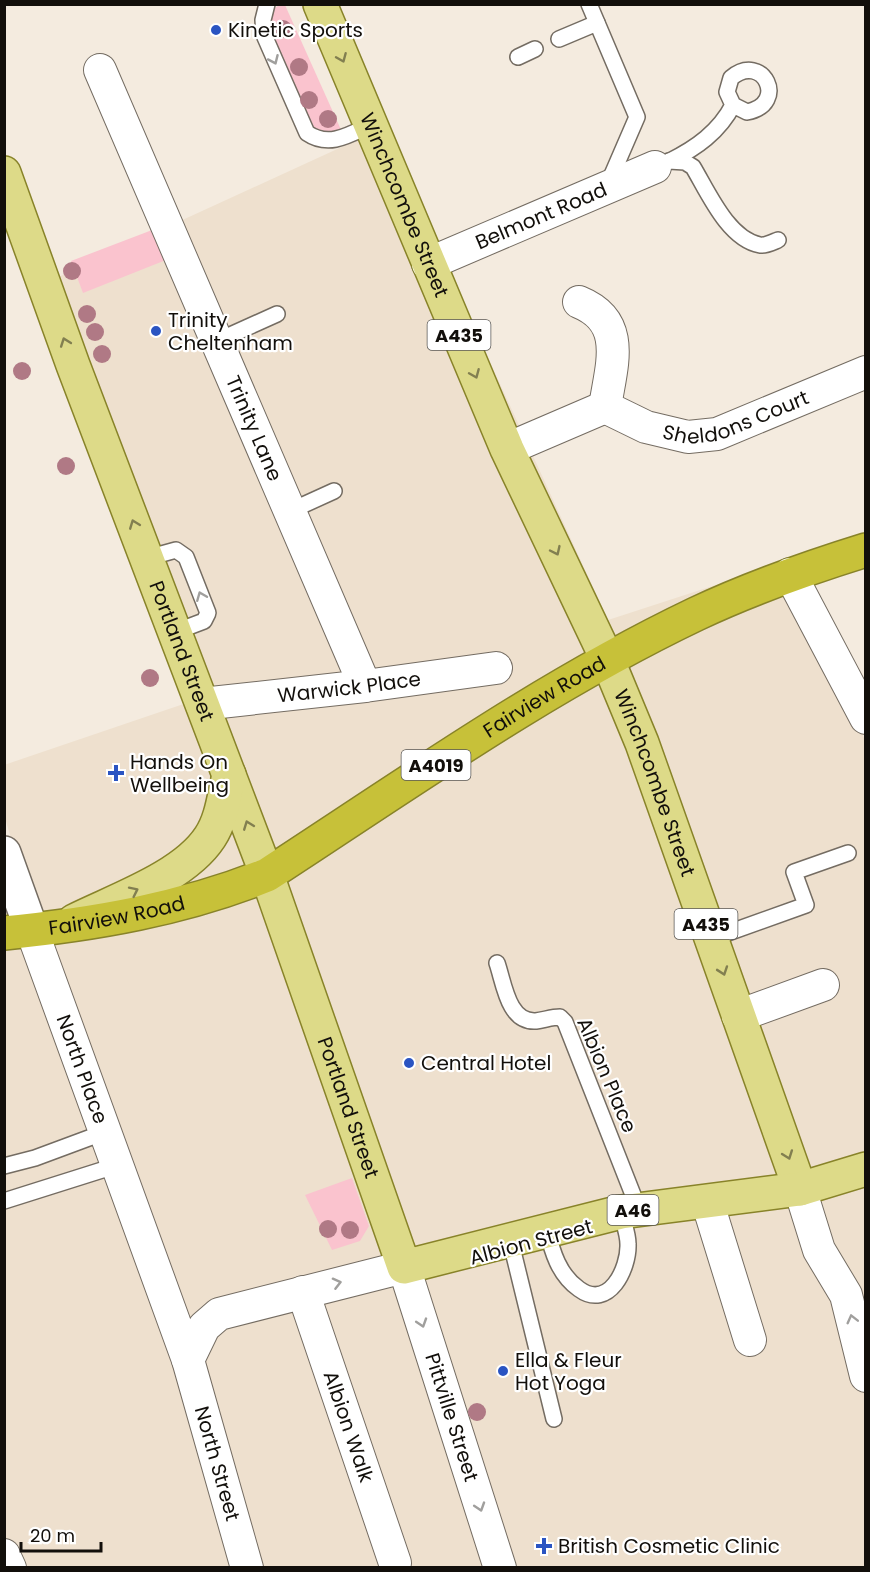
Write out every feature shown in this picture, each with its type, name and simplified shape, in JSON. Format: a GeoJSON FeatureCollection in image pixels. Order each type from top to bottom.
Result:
{"type":"FeatureCollection","features":[{"type":"Feature","properties":{"kind":"highway","name":"Fairview Road"},"geometry":{"type":"LineString","coordinates":[[33,930],[163,910],[233,889],[267,875],[512,716],[608,660],[696,614],[790,574],[866,550]]}},
{"type":"Feature","properties":{"kind":"main road","name":"Winchcombe Street"},"geometry":{"type":"LineString","coordinates":[[320,4],[507,449],[608,660],[642,743],[800,1189]]}},
{"type":"Feature","properties":{"kind":"main road","name":"Portland Street"},"geometry":{"type":"LineString","coordinates":[[4,173],[267,875],[404,1267]]}},
{"type":"Feature","properties":{"kind":"main road"},"geometry":{"type":"LineString","coordinates":[[33,930],[167,874],[198,852],[216,826],[228,776]]}},
{"type":"Feature","properties":{"kind":"main road","name":"Albion Street"},"geometry":{"type":"LineString","coordinates":[[404,1267],[628,1214],[800,1189],[866,1168]]}},
{"type":"Feature","properties":{"kind":"street","name":"Trinity Lane"},"geometry":{"type":"LineString","coordinates":[[100,70],[365,686]]}},
{"type":"Feature","properties":{"kind":"street","name":"Belmont Road"},"geometry":{"type":"LineString","coordinates":[[428,264],[662,164]]}},
{"type":"Feature","properties":{"kind":"street"},"geometry":{"type":"LineString","coordinates":[[507,449],[605,407],[614,345],[611,332],[599,313],[579,302]]}},
{"type":"Feature","properties":{"kind":"street","name":"Sheldons Court"},"geometry":{"type":"LineString","coordinates":[[605,407],[646,427],[678,435],[688,437],[717,434],[866,372]]}},
{"type":"Feature","properties":{"kind":"street"},"geometry":{"type":"LineString","coordinates":[[790,574],[866,718]]}},
{"type":"Feature","properties":{"kind":"street","name":"Warwick Place"},"geometry":{"type":"LineString","coordinates":[[202,704],[365,686],[496,668]]}},
{"type":"Feature","properties":{"kind":"street","name":"North Place"},"geometry":{"type":"LineString","coordinates":[[4,853],[188,1360]]}},
{"type":"Feature","properties":{"kind":"street"},"geometry":{"type":"LineString","coordinates":[[738,1016],[823,985]]}},
{"type":"Feature","properties":{"kind":"street","name":"Winchcombe Street"},"geometry":{"type":"LineString","coordinates":[[800,1189],[819,1250],[846,1295],[866,1376]]}},
{"type":"Feature","properties":{"kind":"street"},"geometry":{"type":"LineString","coordinates":[[708,1204],[750,1340]]}},
{"type":"Feature","properties":{"kind":"street","name":"Albion Street"},"geometry":{"type":"LineString","coordinates":[[219,1314],[404,1267]]}},
{"type":"Feature","properties":{"kind":"street","name":"Pittville Street"},"geometry":{"type":"LineString","coordinates":[[404,1267],[500,1568]]}},
{"type":"Feature","properties":{"kind":"street"},"geometry":{"type":"LineString","coordinates":[[160,1284],[191,1305],[219,1314],[204,1328],[188,1360]]}},
{"type":"Feature","properties":{"kind":"street","name":"Albion Walk"},"geometry":{"type":"LineString","coordinates":[[303,1292],[395,1563]]}},
{"type":"Feature","properties":{"kind":"street","name":"North Street"},"geometry":{"type":"LineString","coordinates":[[188,1360],[248,1568]]}},
{"type":"Feature","properties":{"kind":"street"},"geometry":{"type":"LineString","coordinates":[[4,1555],[10,1568]]}},
{"type":"Feature","properties":{"kind":"lane"},"geometry":{"type":"LineString","coordinates":[[267,4],[263,20],[264,35],[307,133],[321,140],[333,141],[370,125]]}},
{"type":"Feature","properties":{"kind":"lane"},"geometry":{"type":"LineString","coordinates":[[589,4],[637,117],[607,187]]}},
{"type":"Feature","properties":{"kind":"lane"},"geometry":{"type":"LineString","coordinates":[[559,39],[597,23]]}},
{"type":"Feature","properties":{"kind":"lane"},"geometry":{"type":"LineString","coordinates":[[518,57],[535,49]]}},
{"type":"Feature","properties":{"kind":"lane"},"geometry":{"type":"LineString","coordinates":[[662,164],[693,150],[712,134],[733,105]]}},
{"type":"Feature","properties":{"kind":"lane"},"geometry":{"type":"LineString","coordinates":[[662,164],[685,162],[693,167],[725,218],[740,237],[761,245],[778,240]]}},
{"type":"Feature","properties":{"kind":"lane"},"geometry":{"type":"LineString","coordinates":[[217,341],[277,314]]}},
{"type":"Feature","properties":{"kind":"lane"},"geometry":{"type":"LineString","coordinates":[[290,511],[334,490]]}},
{"type":"Feature","properties":{"kind":"lane"},"geometry":{"type":"LineString","coordinates":[[711,939],[806,905],[794,872],[848,852]]}},
{"type":"Feature","properties":{"kind":"lane","name":"Albion Place"},"geometry":{"type":"LineString","coordinates":[[497,963],[513,1010],[520,1018],[534,1021],[560,1017],[565,1022],[628,1214]]}},
{"type":"Feature","properties":{"kind":"lane"},"geometry":{"type":"LineString","coordinates":[[4,1166],[35,1158],[105,1132]]}},
{"type":"Feature","properties":{"kind":"lane"},"geometry":{"type":"LineString","coordinates":[[4,1201],[118,1165]]}},
{"type":"Feature","properties":{"kind":"lane","name":"Albion Street"},"geometry":{"type":"LineString","coordinates":[[800,1189],[836,1185],[866,1176]]}},
{"type":"Feature","properties":{"kind":"lane"},"geometry":{"type":"LineString","coordinates":[[548,1233],[553,1256],[571,1282],[587,1293],[603,1293],[615,1286],[624,1270],[628,1241],[628,1214]]}},
{"type":"Feature","properties":{"kind":"lane"},"geometry":{"type":"LineString","coordinates":[[511,1243],[554,1419]]}},
{"type":"Feature","properties":{"kind":"shaded area"},"geometry":{"type":"Polygon","coordinates":[[[279,5],[285,5],[342,132],[337,135],[316,132],[312,126],[268,30],[270,12],[279,5]]]}},
{"type":"Feature","properties":{"kind":"shaded area"},"geometry":{"type":"Polygon","coordinates":[[[383,128],[608,620],[799,558],[865,741],[865,1567],[5,1567],[4,885],[23,879],[5,818],[4,765],[210,695],[56,278],[383,128]]]}},
{"type":"Feature","properties":{"kind":"shaded area"},"geometry":{"type":"Polygon","coordinates":[[[160,227],[171,258],[83,293],[71,261],[160,227]]]}},
{"type":"Feature","properties":{"kind":"shaded area"},"geometry":{"type":"Polygon","coordinates":[[[352,1178],[369,1226],[360,1241],[332,1250],[305,1195],[352,1178]]]}},
{"type":"Feature","properties":{"kind":"place","name":"Kinetic Sports"},"geometry":{"type":"Point","coordinates":[216,30]}},
{"type":"Feature","properties":{"kind":"place","name":"Trinity Cheltenham"},"geometry":{"type":"Point","coordinates":[156,331]}},
{"type":"Feature","properties":{"kind":"place","name":"Hands On Wellbeing"},"geometry":{"type":"Point","coordinates":[116,773]}},
{"type":"Feature","properties":{"kind":"place","name":"Central Hotel"},"geometry":{"type":"Point","coordinates":[409,1063]}},
{"type":"Feature","properties":{"kind":"place","name":"Ella & Fleur Hot Yoga"},"geometry":{"type":"Point","coordinates":[503,1371]}},
{"type":"Feature","properties":{"kind":"place","name":"British Cosmetic Clinic"},"geometry":{"type":"Point","coordinates":[544,1546]}}]}
